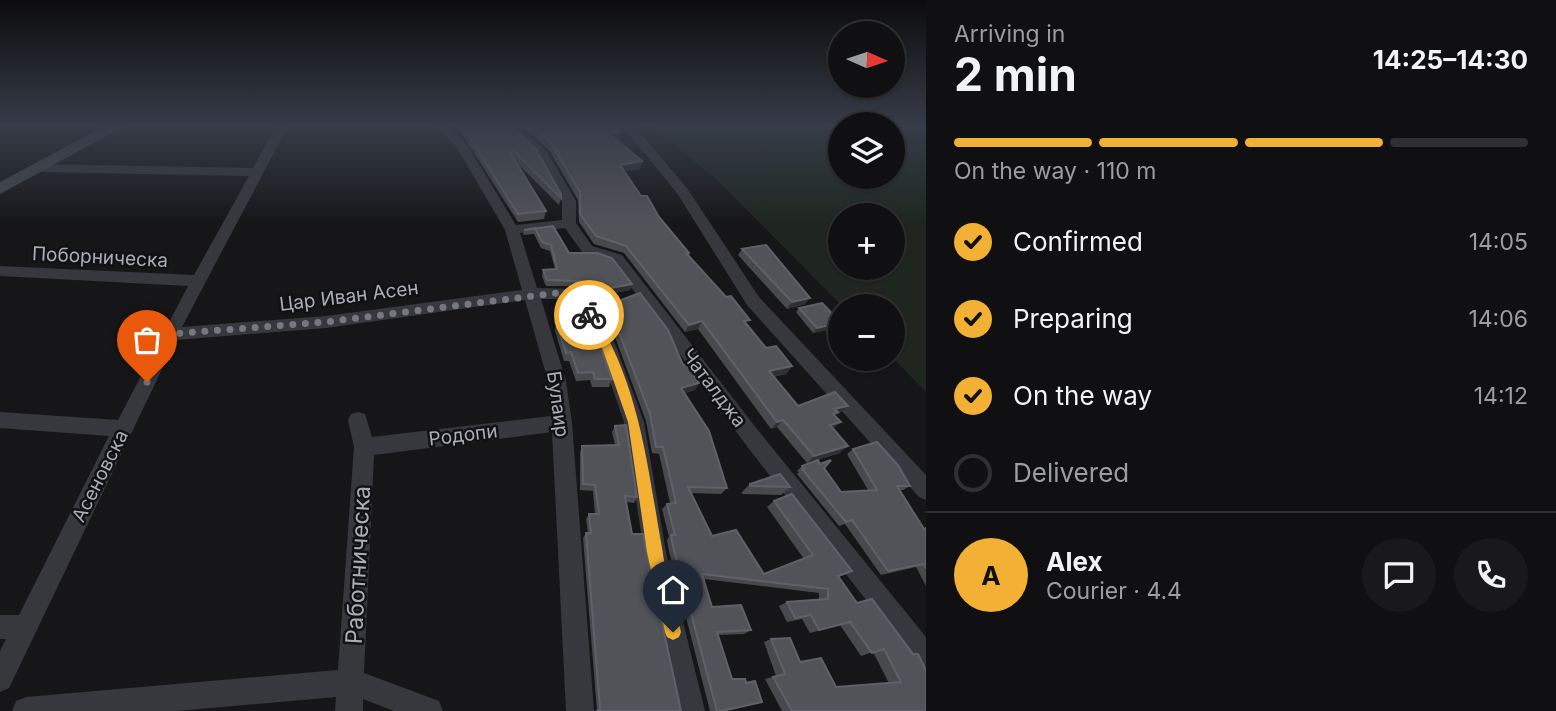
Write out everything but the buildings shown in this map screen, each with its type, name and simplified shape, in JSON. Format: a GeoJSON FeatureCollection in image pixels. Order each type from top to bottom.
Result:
{"type":"FeatureCollection","features":[{"type":"Feature","properties":{"kind":"main road"},"geometry":{"type":"LineString","coordinates":[[0,189],[55,159]]}},
{"type":"Feature","properties":{"kind":"street","name":"Асеновска"},"geometry":{"type":"LineString","coordinates":[[0,679],[12,627],[124,429],[170,334],[264,159]]}},
{"type":"Feature","properties":{"kind":"street","name":"Булаир"},"geometry":{"type":"LineString","coordinates":[[470,159],[512,230],[557,381],[580,711]]}},
{"type":"Feature","properties":{"kind":"street","name":"Чаталджа"},"geometry":{"type":"LineString","coordinates":[[545,159],[569,201],[569,223],[587,249],[617,258],[750,435],[926,657]]}},
{"type":"Feature","properties":{"kind":"street"},"geometry":{"type":"LineString","coordinates":[[656,159],[682,191],[753,301],[926,491]]}},
{"type":"Feature","properties":{"kind":"street"},"geometry":{"type":"LineString","coordinates":[[39,168],[257,172]]}},
{"type":"Feature","properties":{"kind":"street"},"geometry":{"type":"LineString","coordinates":[[512,230],[569,223]]}},
{"type":"Feature","properties":{"kind":"street","name":"Поборническа"},"geometry":{"type":"LineString","coordinates":[[0,271],[198,281]]}},
{"type":"Feature","properties":{"kind":"street","name":"Цар Иван Асен"},"geometry":{"type":"LineString","coordinates":[[170,334],[326,322],[531,294],[573,293],[604,338],[634,422],[655,552],[691,711]]}},
{"type":"Feature","properties":{"kind":"street"},"geometry":{"type":"LineString","coordinates":[[0,420],[124,429]]}},
{"type":"Feature","properties":{"kind":"street","name":"Работническа"},"geometry":{"type":"LineString","coordinates":[[349,711],[353,682],[364,447],[358,420]]}},
{"type":"Feature","properties":{"kind":"street","name":"Родопи"},"geometry":{"type":"LineString","coordinates":[[364,447],[562,423]]}},
{"type":"Feature","properties":{"kind":"street"},"geometry":{"type":"LineString","coordinates":[[26,711],[353,682],[429,711]]}},
{"type":"Feature","properties":{"kind":"shaded area"},"geometry":{"type":"Polygon","coordinates":[[[692,159],[828,159],[828,189],[905,189],[905,159],[926,159],[926,392],[905,370],[905,294],[830,294],[717,180],[692,159]]]}},
{"type":"Feature","properties":{"kind":"way so far"},"geometry":{"type":"LineString","coordinates":[[147,382],[170,334],[326,322],[531,294],[565,292],[576,295],[589,315]]}},
{"type":"Feature","properties":{"kind":"route"},"geometry":{"type":"LineString","coordinates":[[589,315],[604,338],[634,422],[655,552],[673,632]]}}]}
